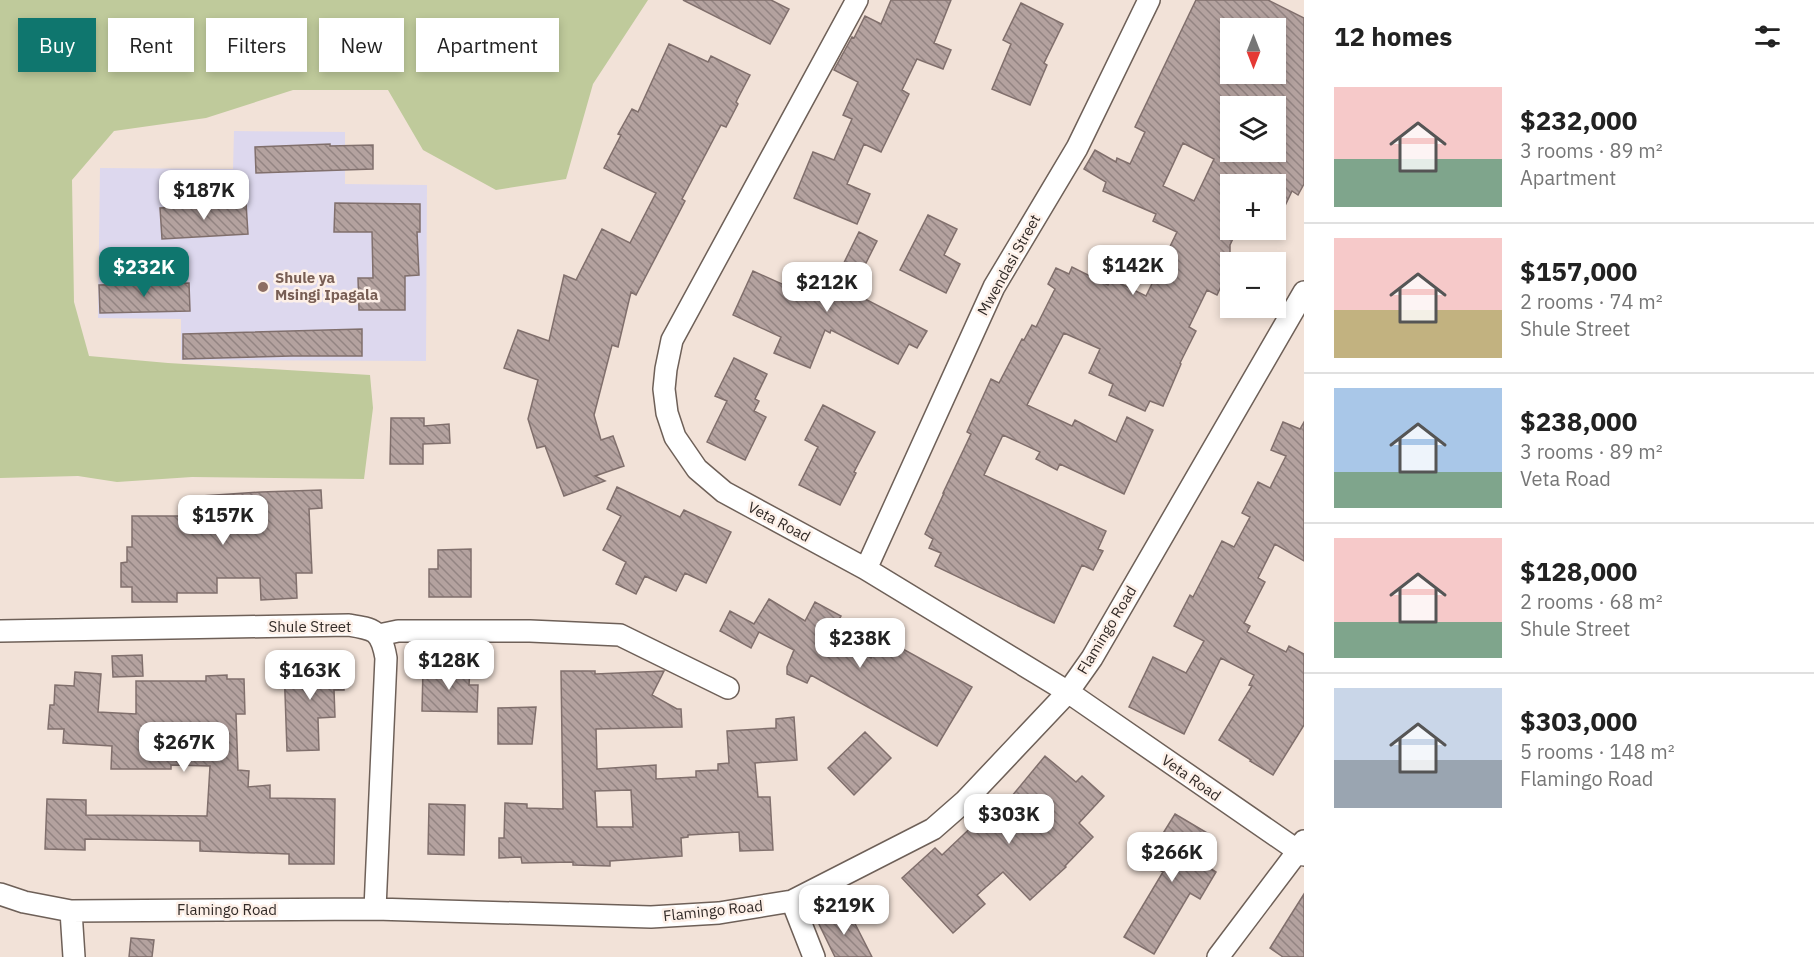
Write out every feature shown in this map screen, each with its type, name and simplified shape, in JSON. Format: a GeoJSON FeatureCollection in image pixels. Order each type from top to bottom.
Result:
{"type":"FeatureCollection","features":[{"type":"Feature","properties":{"kind":"street","name":"Veta Road"},"geometry":{"type":"LineString","coordinates":[[857,0],[672,340],[664,389],[667,413],[675,437],[697,469],[724,492],[866,569],[1068,692],[1302,849]]}},
{"type":"Feature","properties":{"kind":"street","name":"Mwendasi Street"},"geometry":{"type":"LineString","coordinates":[[866,569],[994,287],[1077,148],[1149,0]]}},
{"type":"Feature","properties":{"kind":"street","name":"Flamingo Road"},"geometry":{"type":"LineString","coordinates":[[0,894],[24,902],[70,911],[375,909],[651,917],[719,913],[792,902],[933,829],[965,801],[1068,692],[1092,658],[1304,292]]}},
{"type":"Feature","properties":{"kind":"street","name":"Shule Street"},"geometry":{"type":"LineString","coordinates":[[0,631],[349,625],[369,628],[379,635]]}},
{"type":"Feature","properties":{"kind":"street"},"geometry":{"type":"LineString","coordinates":[[375,909],[386,658],[384,644],[379,635],[398,631],[530,630],[620,635],[728,688]]}},
{"type":"Feature","properties":{"kind":"street"},"geometry":{"type":"LineString","coordinates":[[1218,957],[1302,849]]}},
{"type":"Feature","properties":{"kind":"street"},"geometry":{"type":"LineString","coordinates":[[792,902],[814,957]]}},
{"type":"Feature","properties":{"kind":"street"},"geometry":{"type":"LineString","coordinates":[[70,911],[74,957]]}},
{"type":"Feature","properties":{"kind":"shaded area"},"geometry":{"type":"Polygon","coordinates":[[[234,131],[345,132],[345,184],[427,185],[426,361],[181,360],[181,319],[98,318],[100,168],[233,169],[234,131]]]}},
{"type":"Feature","properties":{"kind":"green space"},"geometry":{"type":"Polygon","coordinates":[[[0,0],[648,0],[593,84],[566,179],[496,190],[423,150],[388,90],[293,90],[206,118],[114,131],[72,180],[74,302],[89,356],[370,375],[373,408],[364,479],[192,477],[117,482],[78,476],[0,478],[0,0]]]}},
{"type":"Feature","properties":{"kind":"building"},"geometry":{"type":"Polygon","coordinates":[[[683,0],[771,0],[789,9],[770,44],[683,0]]]}},
{"type":"Feature","properties":{"kind":"building"},"geometry":{"type":"Polygon","coordinates":[[[891,0],[951,0],[934,43],[951,50],[943,69],[917,59],[902,90],[909,94],[881,152],[864,144],[847,184],[870,194],[857,224],[794,198],[813,152],[834,160],[852,119],[843,115],[858,82],[834,70],[865,16],[881,24],[891,0]]]}},
{"type":"Feature","properties":{"kind":"building"},"geometry":{"type":"Polygon","coordinates":[[[1196,0],[1268,0],[1304,18],[1304,184],[1298,195],[1292,191],[1286,204],[1286,174],[1220,174],[1220,240],[1232,240],[1230,252],[1220,252],[1220,289],[1217,295],[1207,290],[1189,327],[1196,331],[1163,406],[1150,401],[1145,411],[1109,395],[1113,384],[1089,373],[1100,349],[1064,333],[1027,405],[1072,426],[1075,420],[1116,442],[1127,417],[1153,430],[1124,494],[1060,464],[1057,470],[1036,459],[1040,452],[1003,435],[984,475],[1106,531],[1098,549],[1103,551],[1093,570],[1082,565],[1054,623],[935,566],[941,553],[929,548],[933,539],[925,534],[971,434],[967,432],[991,379],[999,383],[1022,339],[1024,340],[1032,325],[1036,327],[1055,289],[1048,284],[1056,268],[1069,274],[1072,267],[1108,285],[1111,279],[1146,296],[1177,232],[1153,221],[1156,214],[1103,191],[1106,182],[1084,169],[1095,150],[1116,162],[1117,158],[1130,164],[1145,132],[1135,127],[1196,0]],[[1183,143],[1163,186],[1194,201],[1214,159],[1183,143]]]}},
{"type":"Feature","properties":{"kind":"building"},"geometry":{"type":"Polygon","coordinates":[[[1021,3],[1063,24],[1044,63],[1047,65],[1030,105],[992,89],[1011,44],[1003,40],[1021,3]]]}},
{"type":"Feature","properties":{"kind":"building"},"geometry":{"type":"Polygon","coordinates":[[[669,44],[708,62],[711,56],[750,75],[726,127],[721,125],[682,199],[685,201],[636,295],[631,292],[618,347],[612,345],[594,415],[601,440],[613,436],[624,466],[595,476],[605,481],[564,496],[545,446],[537,448],[528,419],[538,380],[504,368],[518,330],[549,341],[564,275],[576,280],[602,229],[630,243],[656,193],[604,168],[621,135],[618,134],[632,109],[638,112],[669,44]]]}},
{"type":"Feature","properties":{"kind":"building"},"geometry":{"type":"Polygon","coordinates":[[[330,144],[330,146],[373,145],[373,169],[256,173],[255,147],[330,144]]]}},
{"type":"Feature","properties":{"kind":"building"},"geometry":{"type":"Polygon","coordinates":[[[246,203],[248,234],[162,239],[160,208],[246,203]]]}},
{"type":"Feature","properties":{"kind":"building"},"geometry":{"type":"Polygon","coordinates":[[[335,203],[420,204],[420,232],[417,232],[419,275],[405,276],[405,310],[359,310],[358,278],[373,278],[372,232],[334,232],[335,203]]]}},
{"type":"Feature","properties":{"kind":"building"},"geometry":{"type":"Polygon","coordinates":[[[928,215],[957,229],[944,255],[960,264],[946,293],[900,270],[928,215]]]}},
{"type":"Feature","properties":{"kind":"building"},"geometry":{"type":"Polygon","coordinates":[[[859,232],[877,241],[853,289],[867,295],[865,299],[927,331],[917,348],[909,344],[898,364],[831,330],[830,333],[825,330],[810,368],[774,353],[781,337],[733,315],[753,271],[813,298],[825,272],[837,277],[859,232]]]}},
{"type":"Feature","properties":{"kind":"building"},"geometry":{"type":"Polygon","coordinates":[[[189,283],[190,311],[100,313],[99,285],[189,283]]]}},
{"type":"Feature","properties":{"kind":"building"},"geometry":{"type":"Polygon","coordinates":[[[362,329],[362,356],[183,359],[183,334],[362,329]]]}},
{"type":"Feature","properties":{"kind":"building"},"geometry":{"type":"Polygon","coordinates":[[[734,358],[767,374],[755,399],[759,401],[754,411],[766,417],[745,460],[707,442],[727,401],[715,396],[734,358]]]}},
{"type":"Feature","properties":{"kind":"building"},"geometry":{"type":"Polygon","coordinates":[[[823,405],[875,432],[840,505],[799,485],[818,447],[805,440],[823,405]]]}},
{"type":"Feature","properties":{"kind":"building"},"geometry":{"type":"Polygon","coordinates":[[[391,418],[424,418],[424,426],[449,424],[450,443],[423,444],[423,464],[390,464],[391,418]]]}},
{"type":"Feature","properties":{"kind":"building"},"geometry":{"type":"Polygon","coordinates":[[[1283,422],[1300,429],[1304,422],[1304,561],[1275,544],[1258,578],[1265,582],[1244,623],[1250,626],[1247,632],[1286,652],[1289,646],[1304,654],[1304,725],[1273,775],[1219,740],[1252,686],[1249,685],[1254,675],[1221,658],[1184,734],[1129,707],[1153,657],[1186,673],[1204,641],[1174,626],[1190,595],[1193,597],[1222,541],[1234,547],[1250,517],[1242,513],[1258,482],[1270,488],[1286,456],[1271,450],[1283,422]]]}},
{"type":"Feature","properties":{"kind":"building"},"geometry":{"type":"Polygon","coordinates":[[[617,487],[680,517],[684,510],[731,532],[706,583],[685,573],[676,591],[645,576],[636,594],[616,584],[626,562],[603,550],[621,516],[607,509],[617,487]]]}},
{"type":"Feature","properties":{"kind":"building"},"geometry":{"type":"Polygon","coordinates":[[[321,490],[322,508],[309,509],[312,573],[296,573],[297,598],[261,600],[260,578],[217,578],[217,593],[177,593],[177,602],[132,602],[132,587],[121,587],[121,563],[127,562],[127,547],[132,547],[132,516],[188,516],[187,497],[321,490]]]}},
{"type":"Feature","properties":{"kind":"building"},"geometry":{"type":"Polygon","coordinates":[[[471,549],[471,597],[429,597],[429,569],[438,569],[438,550],[471,549]]]}},
{"type":"Feature","properties":{"kind":"building"},"geometry":{"type":"Polygon","coordinates":[[[769,599],[805,621],[815,602],[841,616],[830,635],[871,658],[883,638],[972,687],[937,746],[811,675],[807,683],[787,674],[787,667],[794,650],[759,632],[751,648],[720,631],[730,611],[754,624],[769,599]]]}},
{"type":"Feature","properties":{"kind":"building"},"geometry":{"type":"Polygon","coordinates":[[[142,655],[143,676],[113,677],[112,656],[142,655]]]}},
{"type":"Feature","properties":{"kind":"building"},"geometry":{"type":"Polygon","coordinates":[[[343,663],[344,690],[334,690],[335,717],[318,718],[319,750],[287,751],[284,665],[343,663]]]}},
{"type":"Feature","properties":{"kind":"building"},"geometry":{"type":"Polygon","coordinates":[[[423,668],[470,669],[469,685],[478,685],[477,712],[422,711],[423,668]]]}},
{"type":"Feature","properties":{"kind":"building"},"geometry":{"type":"Polygon","coordinates":[[[561,671],[595,671],[595,674],[664,671],[652,695],[681,709],[682,727],[596,729],[597,769],[656,765],[656,779],[696,777],[696,771],[718,770],[718,764],[729,763],[727,731],[776,728],[776,719],[794,717],[797,760],[755,763],[758,797],[770,797],[773,850],[740,851],[739,832],[688,835],[688,837],[681,838],[682,856],[610,861],[610,866],[573,865],[573,862],[522,863],[521,857],[499,858],[499,838],[504,838],[505,803],[527,804],[527,808],[563,809],[561,671]],[[631,790],[595,791],[597,827],[633,827],[631,790]]]}},
{"type":"Feature","properties":{"kind":"building"},"geometry":{"type":"Polygon","coordinates":[[[75,672],[101,674],[98,712],[136,714],[136,681],[206,681],[206,676],[227,675],[227,679],[244,679],[245,714],[236,714],[238,770],[249,771],[248,787],[270,785],[270,798],[335,799],[334,864],[289,864],[289,854],[200,851],[200,841],[85,839],[85,850],[45,849],[47,799],[86,800],[86,815],[207,816],[210,766],[171,765],[171,769],[111,769],[112,746],[63,743],[64,729],[48,729],[50,705],[54,705],[55,685],[74,686],[75,672]]]}},
{"type":"Feature","properties":{"kind":"building"},"geometry":{"type":"Polygon","coordinates":[[[536,707],[532,744],[498,744],[498,708],[536,707]]]}},
{"type":"Feature","properties":{"kind":"building"},"geometry":{"type":"Polygon","coordinates":[[[865,732],[891,758],[854,795],[828,768],[865,732]]]}},
{"type":"Feature","properties":{"kind":"building"},"geometry":{"type":"Polygon","coordinates":[[[1045,756],[1076,782],[1082,776],[1104,796],[1079,823],[1093,837],[1066,867],[1030,900],[1003,872],[977,895],[985,904],[953,933],[902,878],[935,848],[942,855],[1003,797],[1007,802],[1045,756]]]}},
{"type":"Feature","properties":{"kind":"building"},"geometry":{"type":"Polygon","coordinates":[[[429,804],[465,805],[464,855],[428,854],[429,804]]]}},
{"type":"Feature","properties":{"kind":"building"},"geometry":{"type":"Polygon","coordinates":[[[1175,814],[1209,834],[1194,858],[1216,872],[1200,899],[1190,893],[1154,954],[1124,937],[1163,872],[1156,868],[1162,857],[1152,851],[1175,814]]]}},
{"type":"Feature","properties":{"kind":"building"},"geometry":{"type":"Polygon","coordinates":[[[1304,894],[1304,957],[1283,957],[1270,948],[1304,894]]]}},
{"type":"Feature","properties":{"kind":"building"},"geometry":{"type":"Polygon","coordinates":[[[847,908],[872,957],[835,957],[818,922],[847,908]]]}},
{"type":"Feature","properties":{"kind":"building"},"geometry":{"type":"Polygon","coordinates":[[[131,938],[154,940],[152,957],[129,957],[131,938]]]}},
{"type":"Feature","properties":{"kind":"place","name":"Shule ya Msingi Ipagala"},"geometry":{"type":"Point","coordinates":[263,287]}}]}
